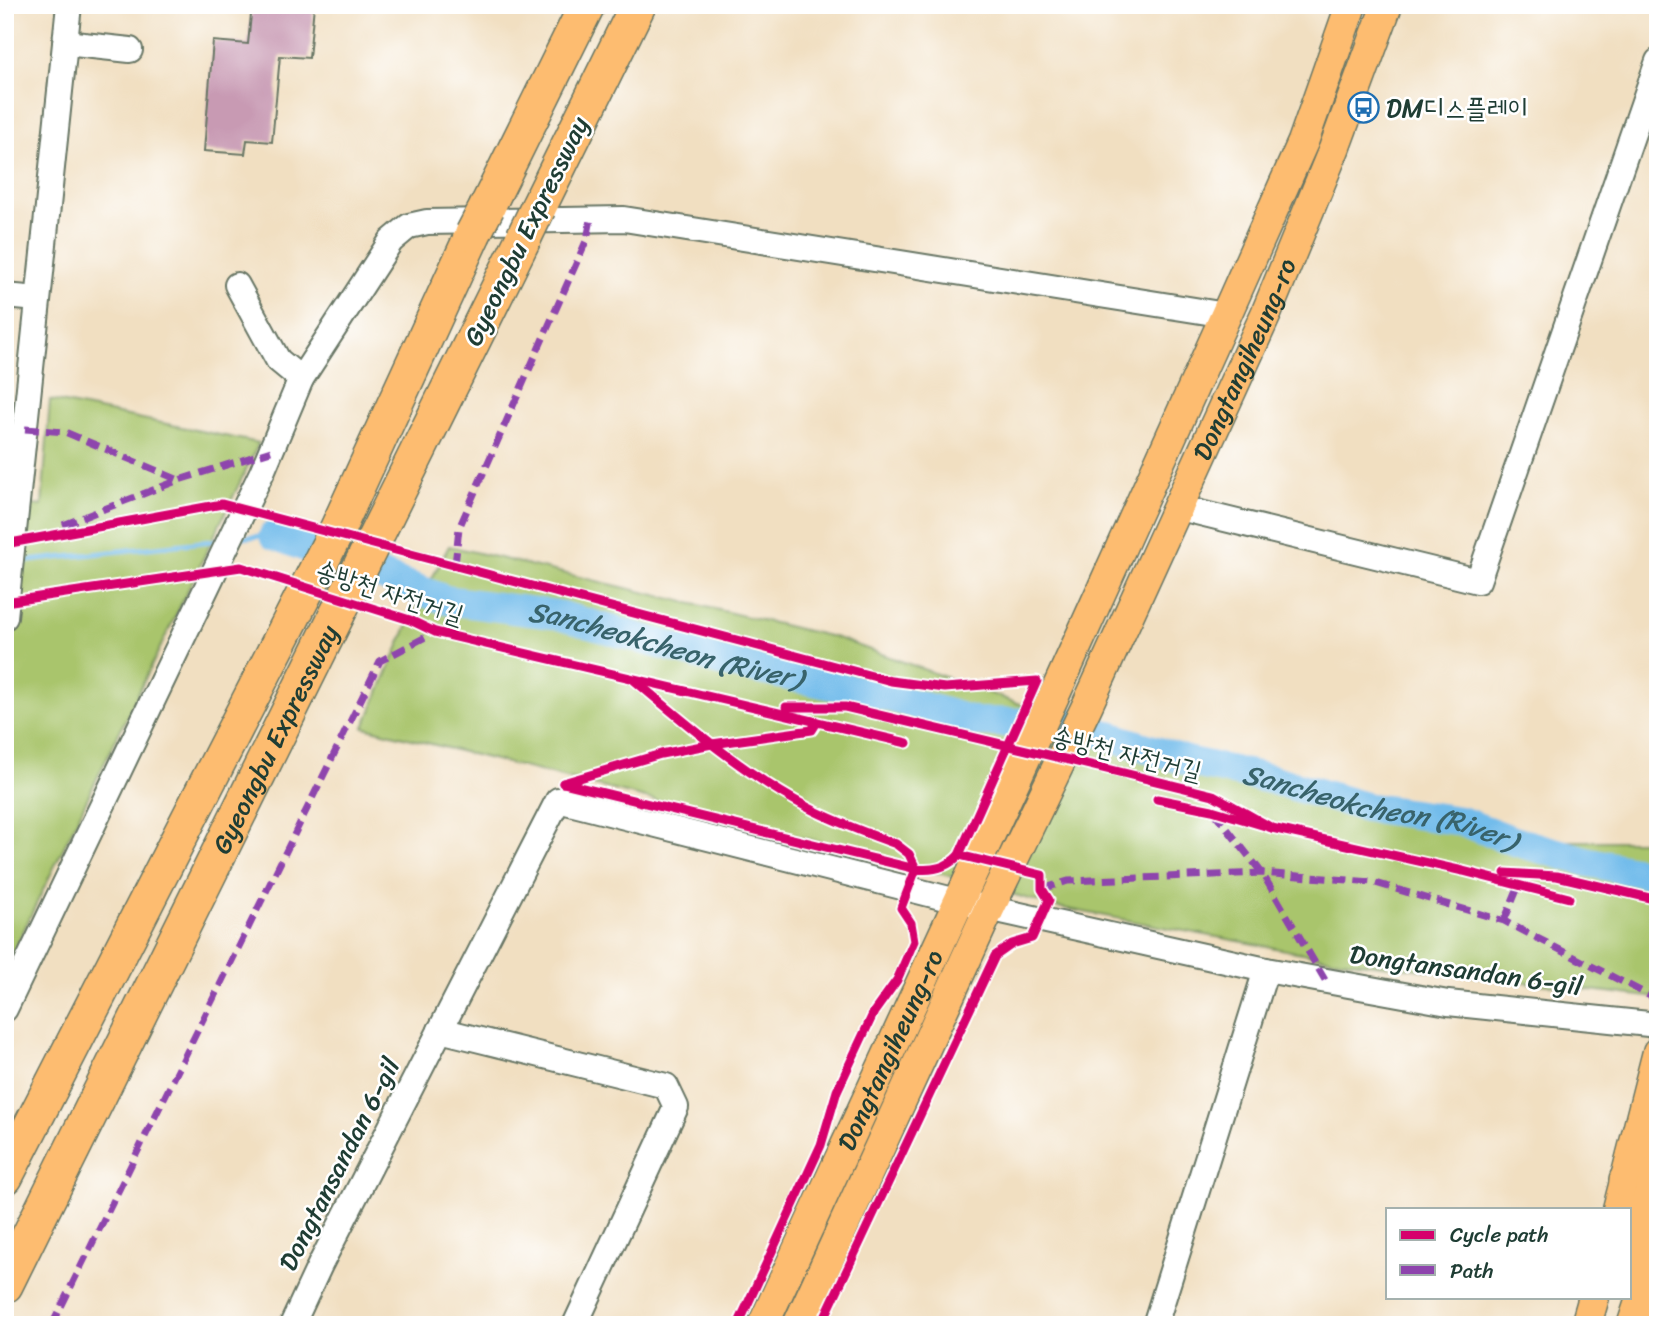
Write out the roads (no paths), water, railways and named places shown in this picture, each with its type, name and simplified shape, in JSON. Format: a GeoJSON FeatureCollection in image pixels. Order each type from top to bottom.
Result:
{"type":"FeatureCollection","features":[{"type":"Feature","properties":{"kind":"highway","name":"Gyeongbu Expressway"},"geometry":{"type":"LineString","coordinates":[[5,1177],[337,530],[480,220],[587,5]]}},
{"type":"Feature","properties":{"kind":"highway","name":"Gyeongbu Expressway"},"geometry":{"type":"LineString","coordinates":[[5,1285],[638,5]]}},
{"type":"Feature","properties":{"kind":"highway"},"geometry":{"type":"LineString","coordinates":[[1632,1228],[1634,1187],[1658,1143]]}},
{"type":"Feature","properties":{"kind":"highway"},"geometry":{"type":"LineString","coordinates":[[1635,1325],[1658,1255]]}},
{"type":"Feature","properties":{"kind":"highway"},"geometry":{"type":"LineString","coordinates":[[1612,1325],[1621,1298]]}},
{"type":"Feature","properties":{"kind":"main road","name":"Dongtangiheung-ro"},"geometry":{"type":"LineString","coordinates":[[763,1325],[1053,698],[1226,315],[1303,142],[1351,5]]}},
{"type":"Feature","properties":{"kind":"main road","name":"Dongtangiheung-ro"},"geometry":{"type":"LineString","coordinates":[[798,1325],[989,909],[1087,706],[1266,314],[1334,149],[1387,5]]}},
{"type":"Feature","properties":{"kind":"main road"},"geometry":{"type":"LineString","coordinates":[[1634,1187],[1658,1052]]}},
{"type":"Feature","properties":{"kind":"main road"},"geometry":{"type":"LineString","coordinates":[[1586,1325],[1594,1298]]}},
{"type":"Feature","properties":{"kind":"street"},"geometry":{"type":"LineString","coordinates":[[5,617],[16,511],[15,428],[38,299],[69,5]]}},
{"type":"Feature","properties":{"kind":"street"},"geometry":{"type":"LineString","coordinates":[[65,43],[130,50]]}},
{"type":"Feature","properties":{"kind":"street"},"geometry":{"type":"LineString","coordinates":[[1176,507],[1478,581],[1658,61]]}},
{"type":"Feature","properties":{"kind":"street"},"geometry":{"type":"LineString","coordinates":[[5,1009],[262,472],[301,379],[390,241],[409,226],[427,222],[624,219],[1226,315]]}},
{"type":"Feature","properties":{"kind":"street"},"geometry":{"type":"LineString","coordinates":[[237,285],[278,360],[301,379]]}},
{"type":"Feature","properties":{"kind":"street"},"geometry":{"type":"LineString","coordinates":[[5,296],[38,299]]}},
{"type":"Feature","properties":{"kind":"street","name":"Dongtansandan 6-gil"},"geometry":{"type":"LineString","coordinates":[[292,1325],[558,800],[989,909],[1266,970],[1448,1003],[1658,1025]]}},
{"type":"Feature","properties":{"kind":"street"},"geometry":{"type":"LineString","coordinates":[[1155,1325],[1266,970]]}},
{"type":"Feature","properties":{"kind":"street"},"geometry":{"type":"LineString","coordinates":[[440,1030],[666,1086],[676,1107],[575,1325]]}},
{"type":"Feature","properties":{"kind":"waterway"},"geometry":{"type":"LineString","coordinates":[[238,538],[274,535]]}},
{"type":"Feature","properties":{"kind":"waterway","name":"Sancheokcheon (River)"},"geometry":{"type":"LineString","coordinates":[[274,535],[446,600],[558,615],[731,664],[890,697],[976,722],[1070,723],[1190,762],[1270,779],[1365,807],[1461,821],[1514,841],[1589,862],[1658,876]]}},
{"type":"Feature","properties":{"kind":"waterway"},"geometry":{"type":"LineString","coordinates":[[19,562],[221,540]]}},
{"type":"Feature","properties":{"kind":"place","name":"DM디스플레이"},"geometry":{"type":"Point","coordinates":[1363,108]}}]}
